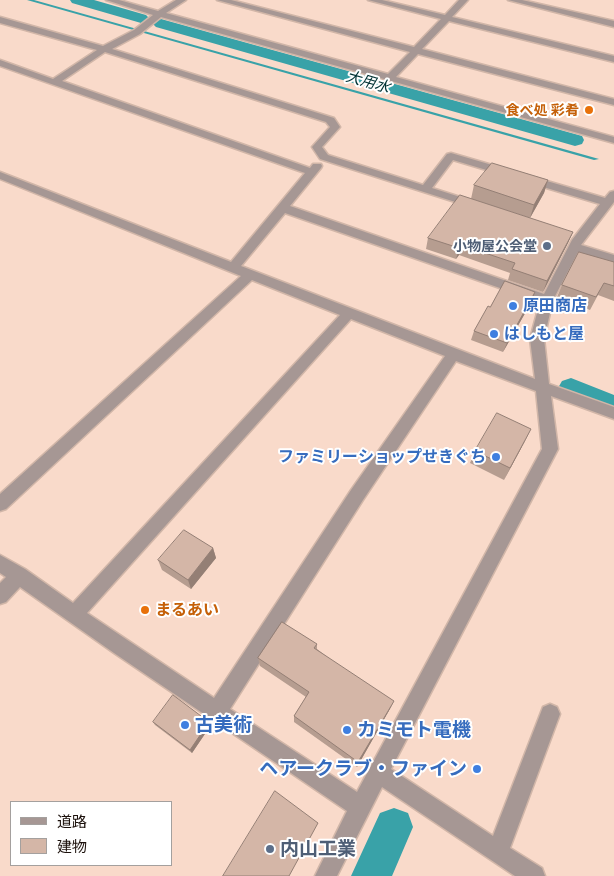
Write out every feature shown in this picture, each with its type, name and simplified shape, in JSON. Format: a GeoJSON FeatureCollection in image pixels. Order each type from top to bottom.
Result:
{"type":"FeatureCollection","features":[{"type":"Feature","properties":{"kind":"street"},"geometry":{"type":"LineString","coordinates":[[110,0],[614,140]]}},
{"type":"Feature","properties":{"kind":"street"},"geometry":{"type":"LineString","coordinates":[[56,82],[104,49],[137,32],[182,0]]}},
{"type":"Feature","properties":{"kind":"street"},"geometry":{"type":"LineString","coordinates":[[221,0],[614,102]]}},
{"type":"Feature","properties":{"kind":"street"},"geometry":{"type":"LineString","coordinates":[[372,0],[614,59]]}},
{"type":"Feature","properties":{"kind":"street"},"geometry":{"type":"LineString","coordinates":[[390,78],[464,0]]}},
{"type":"Feature","properties":{"kind":"street"},"geometry":{"type":"LineString","coordinates":[[512,0],[614,24]]}},
{"type":"Feature","properties":{"kind":"street"},"geometry":{"type":"LineString","coordinates":[[0,20],[104,49],[330,120],[336,127],[317,147],[324,157],[488,209]]}},
{"type":"Feature","properties":{"kind":"street"},"geometry":{"type":"LineString","coordinates":[[0,63],[312,172]]}},
{"type":"Feature","properties":{"kind":"street"},"geometry":{"type":"LineString","coordinates":[[328,875],[360,806],[550,449],[536,339],[547,300],[574,241],[611,198],[451,156],[425,189]]}},
{"type":"Feature","properties":{"kind":"street"},"geometry":{"type":"LineString","coordinates":[[234,267],[324,157]]}},
{"type":"Feature","properties":{"kind":"street"},"geometry":{"type":"LineString","coordinates":[[0,174],[250,275],[350,312],[542,388],[614,413]]}},
{"type":"Feature","properties":{"kind":"street"},"geometry":{"type":"LineString","coordinates":[[282,208],[547,300]]}},
{"type":"Feature","properties":{"kind":"street"},"geometry":{"type":"LineString","coordinates":[[574,241],[614,259]]}},
{"type":"Feature","properties":{"kind":"street"},"geometry":{"type":"LineString","coordinates":[[0,504],[250,275]]}},
{"type":"Feature","properties":{"kind":"street"},"geometry":{"type":"LineString","coordinates":[[74,615],[350,312]]}},
{"type":"Feature","properties":{"kind":"street"},"geometry":{"type":"LineString","coordinates":[[216,711],[357,495],[454,353]]}},
{"type":"Feature","properties":{"kind":"street"},"geometry":{"type":"LineString","coordinates":[[0,563],[216,711],[360,806]]}},
{"type":"Feature","properties":{"kind":"street"},"geometry":{"type":"LineString","coordinates":[[0,596],[19,575]]}},
{"type":"Feature","properties":{"kind":"street"},"geometry":{"type":"LineString","coordinates":[[498,852],[550,714]]}},
{"type":"Feature","properties":{"kind":"street"},"geometry":{"type":"LineString","coordinates":[[379,773],[534,876]]}},
{"type":"Feature","properties":{"kind":"building"},"geometry":{"type":"Polygon","coordinates":[[[492,163],[548,180],[534,205],[474,185],[492,163]]]}},
{"type":"Feature","properties":{"kind":"building"},"geometry":{"type":"Polygon","coordinates":[[[460,195],[573,232],[547,281],[512,269],[515,263],[461,245],[459,248],[428,238],[460,195]]]}},
{"type":"Feature","properties":{"kind":"building"},"geometry":{"type":"Polygon","coordinates":[[[579,252],[614,262],[614,286],[604,283],[596,297],[562,285],[579,252]]]}},
{"type":"Feature","properties":{"kind":"building"},"geometry":{"type":"Polygon","coordinates":[[[505,281],[535,292],[507,343],[474,331],[505,281]]]}},
{"type":"Feature","properties":{"kind":"building"},"geometry":{"type":"Polygon","coordinates":[[[497,413],[531,429],[510,468],[475,451],[497,413]]]}},
{"type":"Feature","properties":{"kind":"building"},"geometry":{"type":"Polygon","coordinates":[[[184,530],[213,548],[188,580],[158,560],[184,530]]]}},
{"type":"Feature","properties":{"kind":"building"},"geometry":{"type":"Polygon","coordinates":[[[282,622],[317,644],[314,648],[394,701],[358,762],[294,716],[309,692],[258,658],[282,622]]]}},
{"type":"Feature","properties":{"kind":"building"},"geometry":{"type":"Polygon","coordinates":[[[173,695],[209,722],[190,750],[153,722],[173,695]]]}},
{"type":"Feature","properties":{"kind":"building"},"geometry":{"type":"Polygon","coordinates":[[[275,791],[318,823],[289,876],[223,876],[275,791]]]}},
{"type":"Feature","properties":{"kind":"waterway"},"geometry":{"type":"LineString","coordinates":[[29,0],[596,159]]}},
{"type":"Feature","properties":{"kind":"waterway","name":"大用水"},"geometry":{"type":"LineString","coordinates":[[77,0],[141,18]]}},
{"type":"Feature","properties":{"kind":"waterway","name":"大用水"},"geometry":{"type":"LineString","coordinates":[[161,24],[575,140]]}},
{"type":"Feature","properties":{"kind":"waterway"},"geometry":{"type":"LineString","coordinates":[[571,388],[614,406]]}},
{"type":"Feature","properties":{"kind":"waterway"},"geometry":{"type":"LineString","coordinates":[[371,876],[394,827]]}},
{"type":"Feature","properties":{"kind":"place","name":"食べ処 彩肴"},"geometry":{"type":"Point","coordinates":[589,110]}},
{"type":"Feature","properties":{"kind":"place","name":"小物屋公会堂"},"geometry":{"type":"Point","coordinates":[547,246]}},
{"type":"Feature","properties":{"kind":"place","name":"原田商店"},"geometry":{"type":"Point","coordinates":[513,306]}},
{"type":"Feature","properties":{"kind":"place","name":"はしもと屋"},"geometry":{"type":"Point","coordinates":[494,334]}},
{"type":"Feature","properties":{"kind":"place","name":"ファミリーショップせきぐち"},"geometry":{"type":"Point","coordinates":[496,457]}},
{"type":"Feature","properties":{"kind":"place","name":"まるあい"},"geometry":{"type":"Point","coordinates":[145,610]}},
{"type":"Feature","properties":{"kind":"place","name":"古美術"},"geometry":{"type":"Point","coordinates":[185,725]}},
{"type":"Feature","properties":{"kind":"place","name":"カミモト電機"},"geometry":{"type":"Point","coordinates":[347,730]}},
{"type":"Feature","properties":{"kind":"place","name":"ヘアークラブ・ファイン"},"geometry":{"type":"Point","coordinates":[477,769]}},
{"type":"Feature","properties":{"kind":"place","name":"内山工業"},"geometry":{"type":"Point","coordinates":[270,849]}}]}
